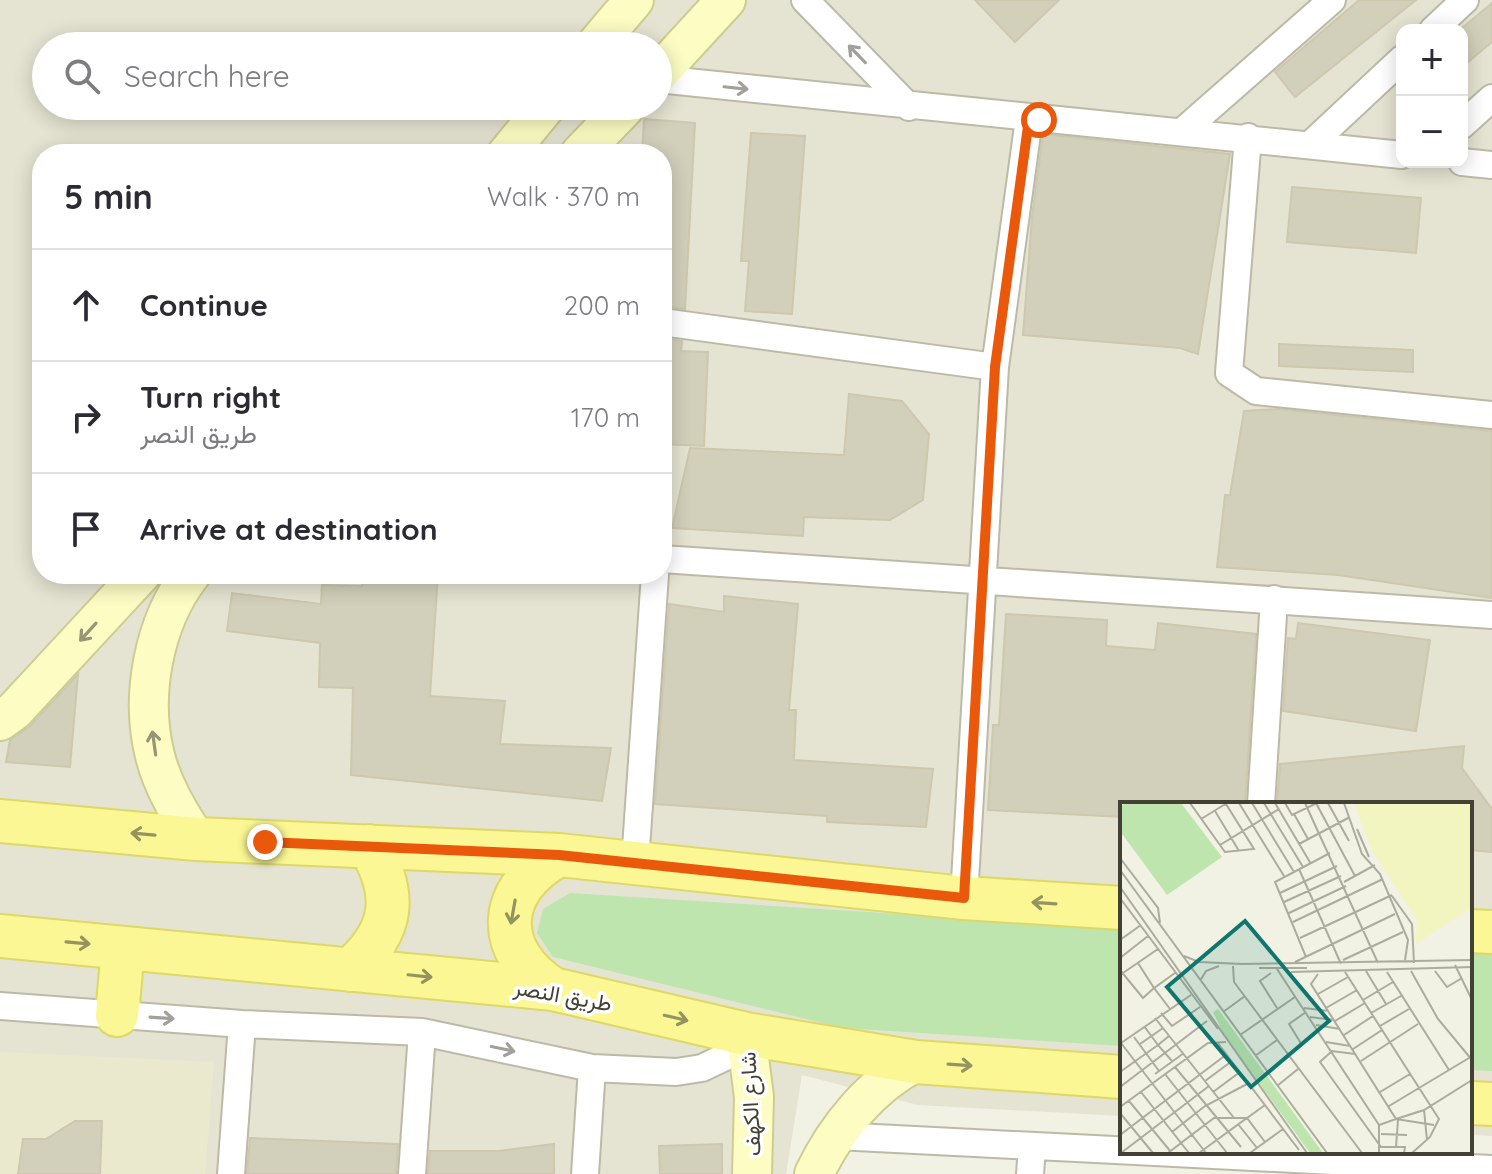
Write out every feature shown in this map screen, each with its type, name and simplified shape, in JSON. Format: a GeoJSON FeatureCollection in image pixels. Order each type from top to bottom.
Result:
{"type":"FeatureCollection","features":[{"type":"Feature","properties":{"kind":"main road"},"geometry":{"type":"LineString","coordinates":[[609,32],[634,0]]}},
{"type":"Feature","properties":{"kind":"main road"},"geometry":{"type":"LineString","coordinates":[[672,60],[726,0]]}},
{"type":"Feature","properties":{"kind":"main road"},"geometry":{"type":"LineString","coordinates":[[515,144],[535,120]]}},
{"type":"Feature","properties":{"kind":"main road"},"geometry":{"type":"LineString","coordinates":[[590,144],[613,120]]}},
{"type":"Feature","properties":{"kind":"main road"},"geometry":{"type":"LineString","coordinates":[[0,721],[24,701],[132,584]]}},
{"type":"Feature","properties":{"kind":"main road"},"geometry":{"type":"LineString","coordinates":[[185,584],[165,619],[152,663],[149,710],[161,771],[171,800],[196,839]]}},
{"type":"Feature","properties":{"kind":"main road"},"geometry":{"type":"LineString","coordinates":[[0,821],[196,839],[559,855],[964,898],[1120,908]]}},
{"type":"Feature","properties":{"kind":"main road"},"geometry":{"type":"LineString","coordinates":[[350,970],[371,951],[385,926],[389,898],[384,870],[369,846]]}},
{"type":"Feature","properties":{"kind":"main road"},"geometry":{"type":"LineString","coordinates":[[553,989],[532,976],[517,957],[510,921],[520,885],[537,867],[559,855]]}},
{"type":"Feature","properties":{"kind":"main road"},"geometry":{"type":"LineString","coordinates":[[1472,931],[1492,932]]}},
{"type":"Feature","properties":{"kind":"main road","name":"طريق النصر"},"geometry":{"type":"LineString","coordinates":[[0,936],[553,989],[745,1034],[916,1062],[1120,1077]]}},
{"type":"Feature","properties":{"kind":"main road"},"geometry":{"type":"LineString","coordinates":[[117,1015],[123,948]]}},
{"type":"Feature","properties":{"kind":"main road","name":"شارع الكهف"},"geometry":{"type":"LineString","coordinates":[[745,1034],[754,1097],[752,1174]]}},
{"type":"Feature","properties":{"kind":"main road"},"geometry":{"type":"LineString","coordinates":[[814,1174],[836,1136],[873,1091],[895,1073],[916,1062]]}},
{"type":"Feature","properties":{"kind":"main road"},"geometry":{"type":"LineString","coordinates":[[1472,1103],[1492,1104]]}},
{"type":"Feature","properties":{"kind":"street"},"geometry":{"type":"LineString","coordinates":[[805,0],[909,107]]}},
{"type":"Feature","properties":{"kind":"street"},"geometry":{"type":"LineString","coordinates":[[1184,130],[1332,0]]}},
{"type":"Feature","properties":{"kind":"street"},"geometry":{"type":"LineString","coordinates":[[1439,24],[1465,0]]}},
{"type":"Feature","properties":{"kind":"street"},"geometry":{"type":"LineString","coordinates":[[1311,144],[1396,65]]}},
{"type":"Feature","properties":{"kind":"street"},"geometry":{"type":"LineString","coordinates":[[672,78],[909,107],[1184,130],[1396,154]]}},
{"type":"Feature","properties":{"kind":"street"},"geometry":{"type":"LineString","coordinates":[[1468,120],[1492,98]]}},
{"type":"Feature","properties":{"kind":"street"},"geometry":{"type":"LineString","coordinates":[[964,898],[995,367],[1029,119]]}},
{"type":"Feature","properties":{"kind":"street"},"geometry":{"type":"LineString","coordinates":[[1248,137],[1229,373],[1256,391],[1492,415]]}},
{"type":"Feature","properties":{"kind":"street"},"geometry":{"type":"LineString","coordinates":[[1468,163],[1492,165]]}},
{"type":"Feature","properties":{"kind":"street"},"geometry":{"type":"LineString","coordinates":[[672,323],[995,367]]}},
{"type":"Feature","properties":{"kind":"street"},"geometry":{"type":"LineString","coordinates":[[672,560],[1492,615]]}},
{"type":"Feature","properties":{"kind":"street"},"geometry":{"type":"LineString","coordinates":[[635,863],[654,584]]}},
{"type":"Feature","properties":{"kind":"street"},"geometry":{"type":"LineString","coordinates":[[1261,802],[1274,599]]}},
{"type":"Feature","properties":{"kind":"street"},"geometry":{"type":"LineString","coordinates":[[0,1006],[242,1024],[422,1032],[592,1068],[676,1072],[702,1068],[725,1057],[745,1034]]}},
{"type":"Feature","properties":{"kind":"street"},"geometry":{"type":"LineString","coordinates":[[231,1174],[242,1024]]}},
{"type":"Feature","properties":{"kind":"street"},"geometry":{"type":"LineString","coordinates":[[412,1174],[422,1032]]}},
{"type":"Feature","properties":{"kind":"street"},"geometry":{"type":"LineString","coordinates":[[585,1174],[592,1068]]}},
{"type":"Feature","properties":{"kind":"street"},"geometry":{"type":"LineString","coordinates":[[836,1136],[1120,1152]]}},
{"type":"Feature","properties":{"kind":"street"},"geometry":{"type":"LineString","coordinates":[[1030,1174],[1032,1147]]}},
{"type":"Feature","properties":{"kind":"street"},"geometry":{"type":"LineString","coordinates":[[1127,1174],[1128,1154]]}},
{"type":"Feature","properties":{"kind":"street"},"geometry":{"type":"LineString","coordinates":[[1139,1154],[1288,1168],[1492,1169]]}},
{"type":"Feature","properties":{"kind":"shaded area"},"geometry":{"type":"Polygon","coordinates":[[[0,0],[1492,0],[1492,1136],[1472,1135],[1472,802],[1120,802],[1120,1116],[918,1105],[802,1075],[786,1174],[0,1174],[0,0]]]}},
{"type":"Feature","properties":{"kind":"shaded area"},"geometry":{"type":"Polygon","coordinates":[[[0,1052],[214,1062],[205,1174],[0,1174],[0,1052]]]}},
{"type":"Feature","properties":{"kind":"green space"},"geometry":{"type":"Polygon","coordinates":[[[570,893],[1120,928],[1120,1046],[843,1028],[553,957],[537,933],[543,909],[570,893]]]}},
{"type":"Feature","properties":{"kind":"green space"},"geometry":{"type":"Polygon","coordinates":[[[1472,950],[1492,952],[1492,1071],[1472,1070],[1472,950]]]}},
{"type":"Feature","properties":{"kind":"building"},"geometry":{"type":"Polygon","coordinates":[[[975,0],[1059,0],[1015,42],[975,0]]]}},
{"type":"Feature","properties":{"kind":"building"},"geometry":{"type":"Polygon","coordinates":[[[1359,0],[1416,0],[1295,97],[1275,72],[1359,0]]]}},
{"type":"Feature","properties":{"kind":"building"},"geometry":{"type":"Polygon","coordinates":[[[1492,3],[1492,42],[1468,62],[1468,24],[1492,3]]]}},
{"type":"Feature","properties":{"kind":"building"},"geometry":{"type":"Polygon","coordinates":[[[644,120],[695,123],[685,309],[672,307],[672,144],[643,144],[644,120]]]}},
{"type":"Feature","properties":{"kind":"building"},"geometry":{"type":"Polygon","coordinates":[[[751,133],[805,136],[792,314],[745,311],[749,261],[741,261],[751,133]]]}},
{"type":"Feature","properties":{"kind":"building"},"geometry":{"type":"Polygon","coordinates":[[[1043,134],[1230,154],[1198,354],[1180,348],[1023,335],[1032,217],[1043,134]]]}},
{"type":"Feature","properties":{"kind":"building"},"geometry":{"type":"Polygon","coordinates":[[[1292,187],[1421,198],[1416,253],[1287,242],[1292,187]]]}},
{"type":"Feature","properties":{"kind":"building"},"geometry":{"type":"Polygon","coordinates":[[[672,340],[682,341],[681,351],[708,352],[704,446],[672,444],[672,340]]]}},
{"type":"Feature","properties":{"kind":"building"},"geometry":{"type":"Polygon","coordinates":[[[1279,344],[1413,350],[1413,372],[1279,366],[1279,344]]]}},
{"type":"Feature","properties":{"kind":"building"},"geometry":{"type":"Polygon","coordinates":[[[849,394],[902,401],[929,434],[923,500],[890,520],[804,517],[803,536],[672,528],[690,448],[844,455],[849,394]]]}},
{"type":"Feature","properties":{"kind":"building"},"geometry":{"type":"Polygon","coordinates":[[[1278,409],[1492,431],[1492,598],[1338,575],[1217,567],[1225,495],[1230,495],[1244,411],[1278,409]]]}},
{"type":"Feature","properties":{"kind":"building"},"geometry":{"type":"Polygon","coordinates":[[[437,584],[430,696],[505,701],[500,744],[611,748],[602,801],[351,775],[353,688],[319,687],[320,643],[227,631],[232,593],[321,604],[322,585],[437,584]]]}},
{"type":"Feature","properties":{"kind":"building"},"geometry":{"type":"Polygon","coordinates":[[[724,596],[798,604],[789,710],[796,710],[794,760],[933,769],[926,827],[827,822],[827,816],[655,804],[669,604],[724,612],[724,596]]]}},
{"type":"Feature","properties":{"kind":"building"},"geometry":{"type":"Polygon","coordinates":[[[1006,614],[1107,620],[1106,646],[1155,650],[1158,623],[1256,634],[1245,802],[1120,802],[1120,817],[988,810],[993,725],[999,725],[1006,614]]]}},
{"type":"Feature","properties":{"kind":"building"},"geometry":{"type":"Polygon","coordinates":[[[1298,623],[1430,640],[1416,731],[1283,711],[1288,638],[1296,639],[1298,623]]]}},
{"type":"Feature","properties":{"kind":"building"},"geometry":{"type":"Polygon","coordinates":[[[78,674],[70,767],[6,762],[10,740],[30,726],[78,674]]]}},
{"type":"Feature","properties":{"kind":"building"},"geometry":{"type":"Polygon","coordinates":[[[1464,746],[1462,768],[1492,809],[1492,852],[1472,850],[1472,802],[1277,802],[1280,764],[1464,746]]]}},
{"type":"Feature","properties":{"kind":"building"},"geometry":{"type":"Polygon","coordinates":[[[75,1121],[102,1121],[100,1174],[18,1174],[23,1139],[46,1139],[75,1121]]]}},
{"type":"Feature","properties":{"kind":"building"},"geometry":{"type":"Polygon","coordinates":[[[250,1138],[398,1144],[396,1174],[247,1174],[250,1138]]]}},
{"type":"Feature","properties":{"kind":"building"},"geometry":{"type":"Polygon","coordinates":[[[554,1144],[554,1174],[428,1174],[430,1151],[499,1151],[554,1144]]]}},
{"type":"Feature","properties":{"kind":"building"},"geometry":{"type":"Polygon","coordinates":[[[722,1144],[722,1174],[660,1174],[659,1146],[722,1144]]]}},
{"type":"Feature","properties":{"kind":"route"},"geometry":{"type":"LineString","coordinates":[[265,842],[559,855],[964,898],[995,367],[1029,119],[1039,120]]}}]}
